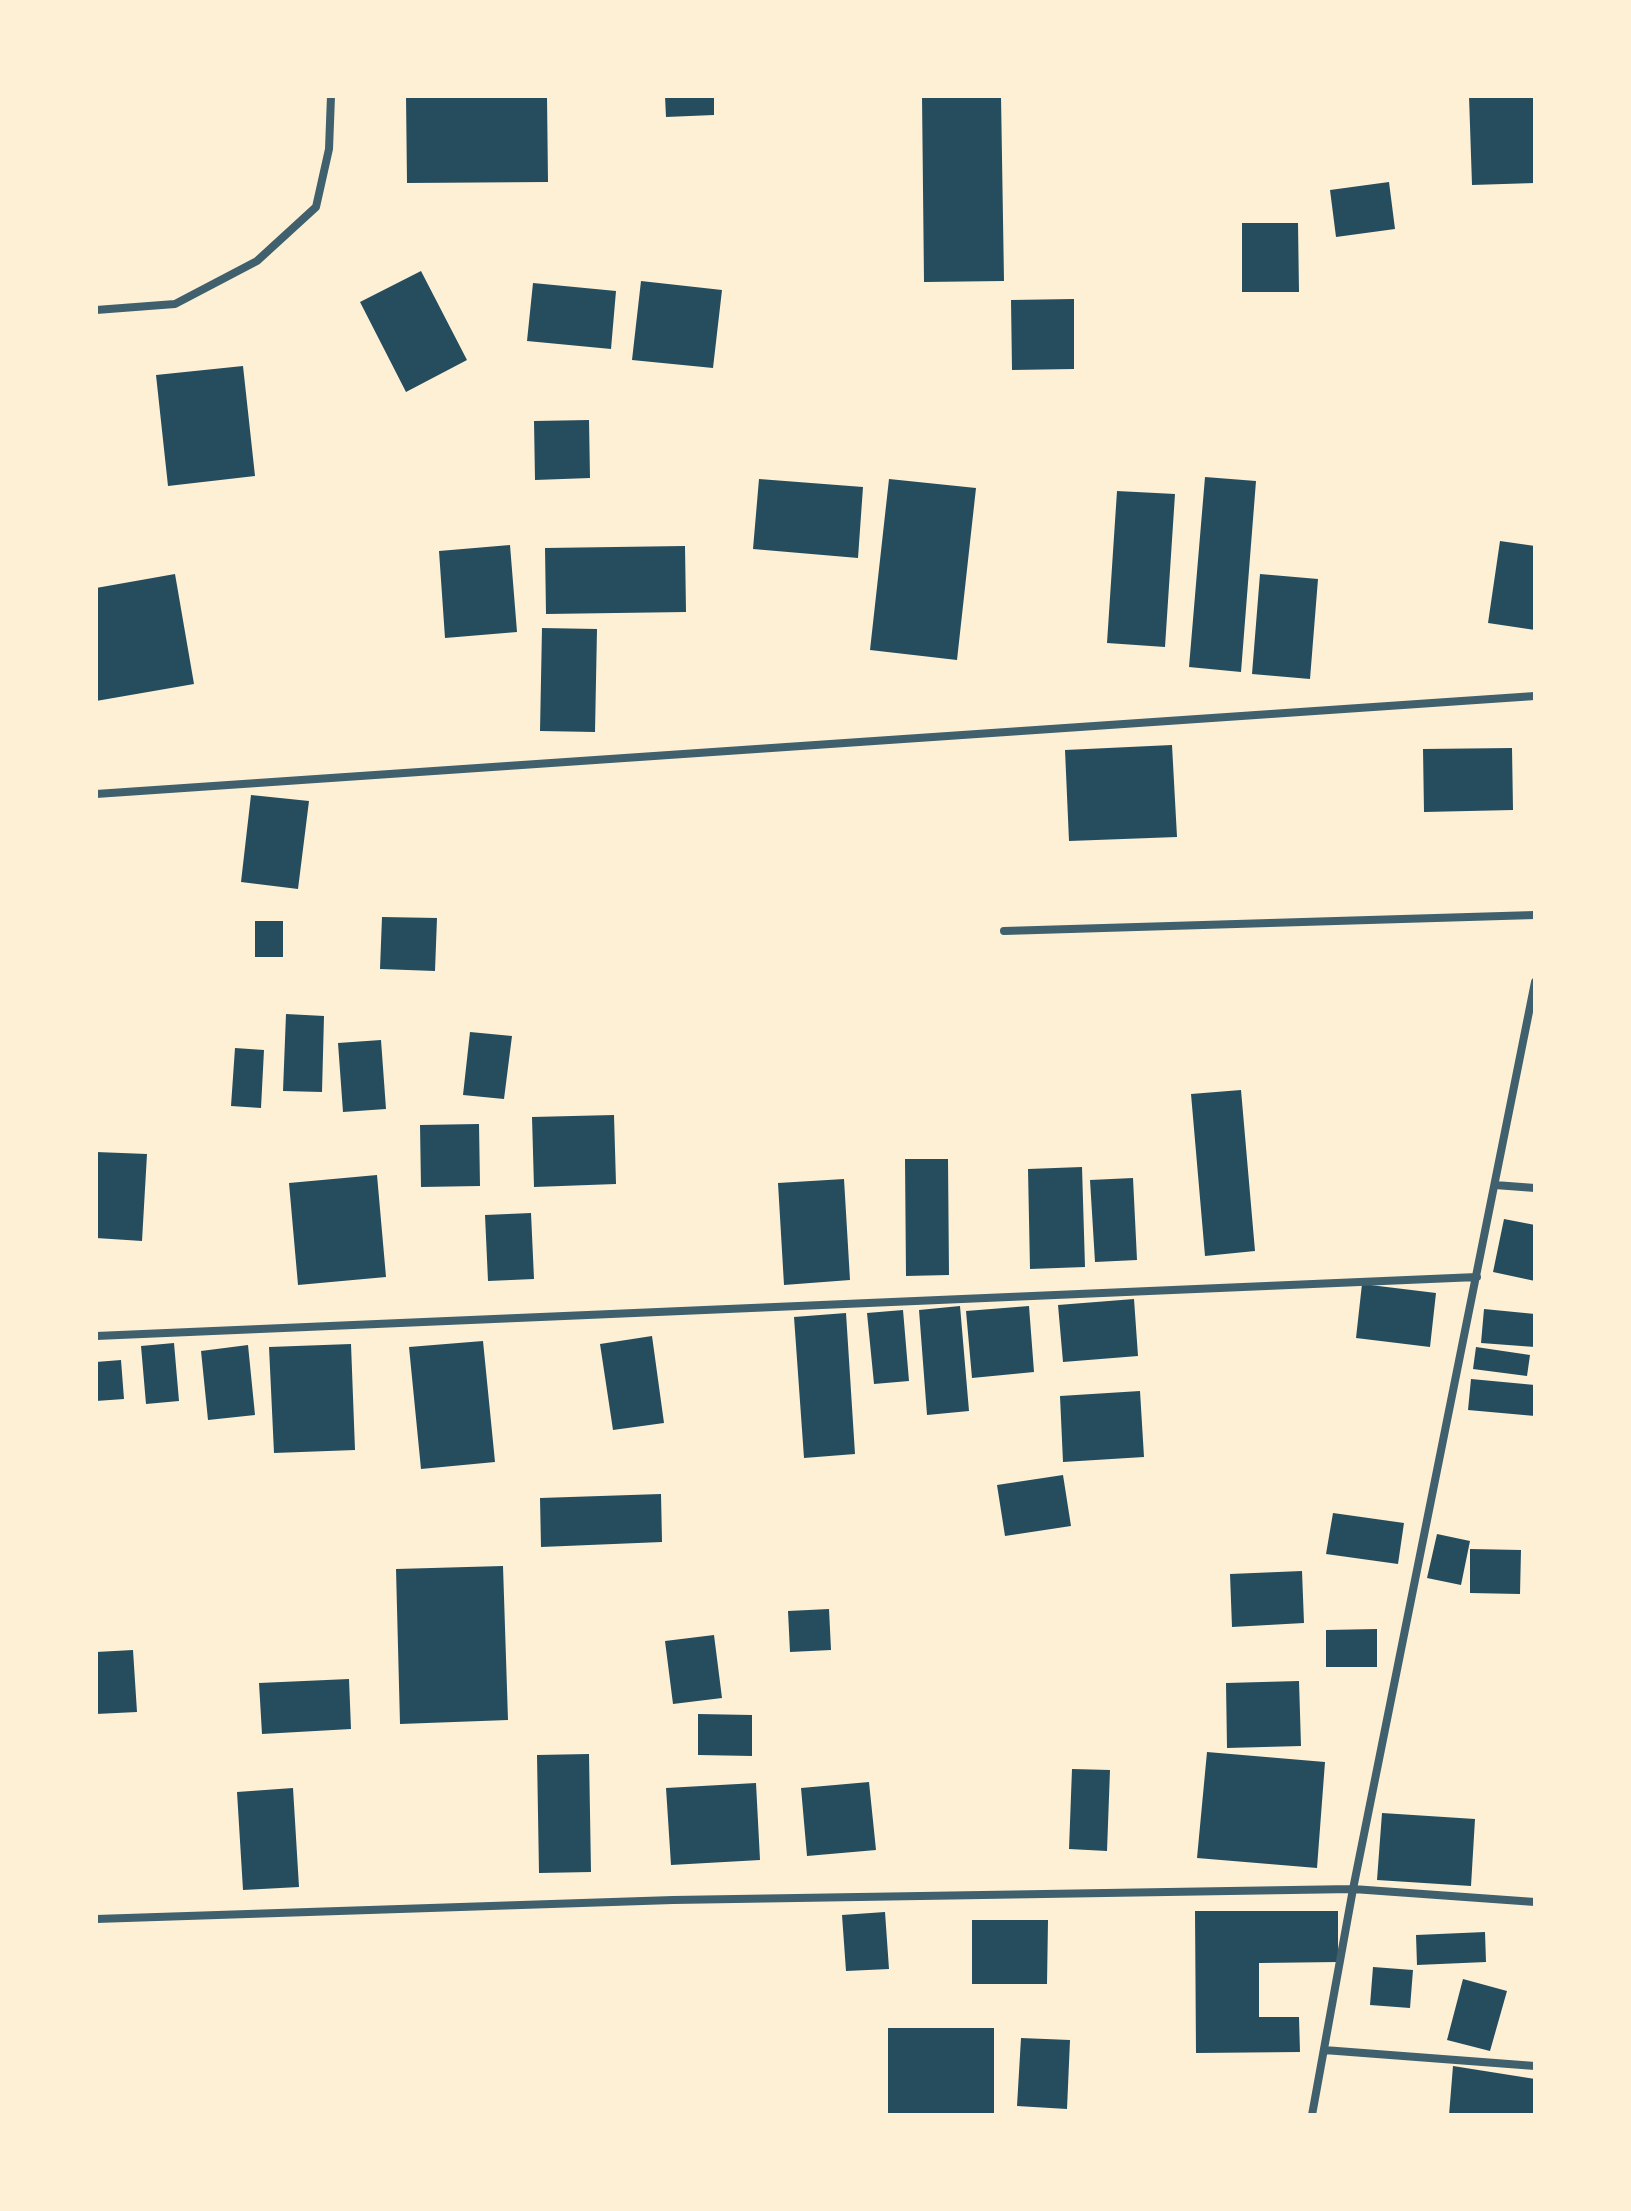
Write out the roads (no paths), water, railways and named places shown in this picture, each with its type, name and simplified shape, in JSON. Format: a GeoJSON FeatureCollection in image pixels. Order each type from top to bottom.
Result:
{"type":"FeatureCollection","features":[{"type":"Feature","properties":{"kind":"street"},"geometry":{"type":"LineString","coordinates":[[96,310],[175,304],[257,261],[277,243],[316,207],[329,149],[331,96]]}},
{"type":"Feature","properties":{"kind":"street"},"geometry":{"type":"LineString","coordinates":[[96,794],[1535,696]]}},
{"type":"Feature","properties":{"kind":"street"},"geometry":{"type":"LineString","coordinates":[[1004,931],[1535,915]]}},
{"type":"Feature","properties":{"kind":"street"},"geometry":{"type":"LineString","coordinates":[[1312,2115],[1353,1889],[1535,982]]}},
{"type":"Feature","properties":{"kind":"street"},"geometry":{"type":"LineString","coordinates":[[1495,1185],[1535,1188]]}},
{"type":"Feature","properties":{"kind":"street"},"geometry":{"type":"LineString","coordinates":[[96,1336],[1477,1277]]}},
{"type":"Feature","properties":{"kind":"street"},"geometry":{"type":"LineString","coordinates":[[96,1919],[688,1900],[1353,1889],[1535,1902]]}},
{"type":"Feature","properties":{"kind":"street"},"geometry":{"type":"LineString","coordinates":[[1324,2050],[1535,2066]]}}]}
